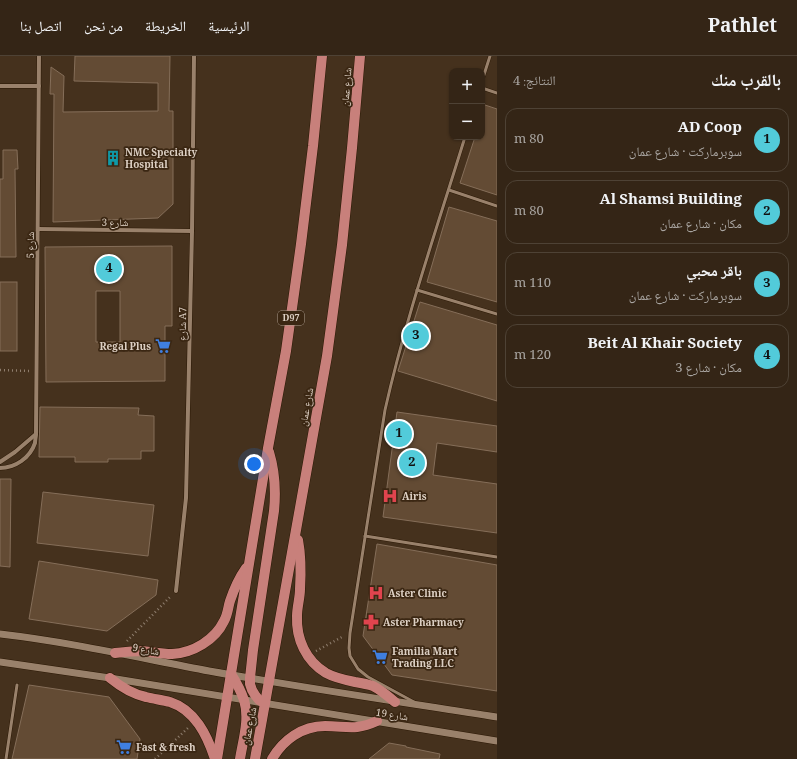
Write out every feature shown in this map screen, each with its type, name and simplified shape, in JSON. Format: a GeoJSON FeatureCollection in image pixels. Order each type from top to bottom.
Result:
{"type":"FeatureCollection","features":[{"type":"Feature","properties":{"kind":"main road","name":"D97"},"geometry":{"type":"LineString","coordinates":[[216,759],[268,448],[286,351],[313,146],[322,56]]}},
{"type":"Feature","properties":{"kind":"main road","name":"شارع عمان"},"geometry":{"type":"LineString","coordinates":[[255,759],[327,356],[342,245],[360,56]]}},
{"type":"Feature","properties":{"kind":"main road"},"geometry":{"type":"LineString","coordinates":[[265,703],[259,700],[252,690],[250,678],[276,495],[275,479],[268,448]]}},
{"type":"Feature","properties":{"kind":"main road"},"geometry":{"type":"LineString","coordinates":[[296,530],[299,545],[301,575],[297,627],[299,638],[307,656],[315,665],[325,672],[335,677],[372,686],[383,692],[395,702]]}},
{"type":"Feature","properties":{"kind":"main road"},"geometry":{"type":"LineString","coordinates":[[114,653],[142,651],[178,653],[199,647],[207,642],[224,622],[235,588],[249,563]]}},
{"type":"Feature","properties":{"kind":"main road"},"geometry":{"type":"LineString","coordinates":[[231,674],[238,686],[246,709],[240,759]]}},
{"type":"Feature","properties":{"kind":"main road"},"geometry":{"type":"LineString","coordinates":[[110,678],[135,694],[164,700],[179,706],[191,715],[197,721],[216,759]]}},
{"type":"Feature","properties":{"kind":"main road"},"geometry":{"type":"LineString","coordinates":[[272,759],[277,750],[283,744],[303,730],[318,726],[351,728],[368,725],[377,721]]}},
{"type":"Feature","properties":{"kind":"street","name":"شارع 5"},"geometry":{"type":"LineString","coordinates":[[0,468],[13,466],[30,454],[36,434],[39,56]]}},
{"type":"Feature","properties":{"kind":"street","name":"شارع A7"},"geometry":{"type":"LineString","coordinates":[[176,591],[186,498],[194,56]]}},
{"type":"Feature","properties":{"kind":"street"},"geometry":{"type":"LineString","coordinates":[[0,86],[39,86]]}},
{"type":"Feature","properties":{"kind":"street","name":"شارع 3"},"geometry":{"type":"LineString","coordinates":[[38,229],[192,231]]}},
{"type":"Feature","properties":{"kind":"street"},"geometry":{"type":"LineString","coordinates":[[0,462],[15,452],[36,434]]}},
{"type":"Feature","properties":{"kind":"street","name":"شارع 9"},"geometry":{"type":"LineString","coordinates":[[0,634],[54,642],[287,684]]}},
{"type":"Feature","properties":{"kind":"street"},"geometry":{"type":"LineString","coordinates":[[0,662],[265,703]]}},
{"type":"Feature","properties":{"kind":"street","name":"شارع 19"},"geometry":{"type":"LineString","coordinates":[[287,684],[395,702]]}},
{"type":"Feature","properties":{"kind":"street"},"geometry":{"type":"LineString","coordinates":[[395,702],[421,705]]}},
{"type":"Feature","properties":{"kind":"street","name":"شارع 19"},"geometry":{"type":"LineString","coordinates":[[265,703],[497,740]]}},
{"type":"Feature","properties":{"kind":"street","name":"شارع 19"},"geometry":{"type":"LineString","coordinates":[[421,705],[497,717]]}},
{"type":"Feature","properties":{"kind":"lane"},"geometry":{"type":"LineString","coordinates":[[485,72],[490,56]]}},
{"type":"Feature","properties":{"kind":"lane"},"geometry":{"type":"LineString","coordinates":[[485,89],[497,93]]}},
{"type":"Feature","properties":{"kind":"lane"},"geometry":{"type":"LineString","coordinates":[[421,705],[368,677],[358,669],[350,656],[350,633],[386,410],[400,349],[464,140]]}},
{"type":"Feature","properties":{"kind":"lane"},"geometry":{"type":"LineString","coordinates":[[448,190],[497,206]]}},
{"type":"Feature","properties":{"kind":"lane"},"geometry":{"type":"LineString","coordinates":[[417,290],[497,314]]}},
{"type":"Feature","properties":{"kind":"lane"},"geometry":{"type":"LineString","coordinates":[[365,536],[497,557]]}},
{"type":"Feature","properties":{"kind":"lane"},"geometry":{"type":"LineString","coordinates":[[6,759],[17,685]]}},
{"type":"Feature","properties":{"kind":"path"},"geometry":{"type":"LineString","coordinates":[[0,370],[37,371]]}},
{"type":"Feature","properties":{"kind":"path"},"geometry":{"type":"LineString","coordinates":[[114,653],[176,591]]}},
{"type":"Feature","properties":{"kind":"path"},"geometry":{"type":"LineString","coordinates":[[307,656],[350,633]]}},
{"type":"Feature","properties":{"kind":"path"},"geometry":{"type":"LineString","coordinates":[[155,759],[197,721]]}},
{"type":"Feature","properties":{"kind":"building","name":"NMC Specialty Hospital"},"geometry":{"type":"Polygon","coordinates":[[[75,56],[170,56],[169,111],[173,111],[173,204],[158,218],[53,222],[54,94],[50,94],[51,67],[64,76],[63,112],[158,111],[158,83],[74,81],[75,56]]]}},
{"type":"Feature","properties":{"kind":"building"},"geometry":{"type":"Polygon","coordinates":[[[485,105],[497,109],[497,195],[460,183],[474,140],[485,140],[485,105]]]}},
{"type":"Feature","properties":{"kind":"building"},"geometry":{"type":"Polygon","coordinates":[[[3,150],[17,150],[18,169],[15,169],[16,257],[0,257],[0,179],[3,179],[3,150]]]}},
{"type":"Feature","properties":{"kind":"building"},"geometry":{"type":"Polygon","coordinates":[[[449,207],[497,221],[497,302],[427,282],[449,207]]]}},
{"type":"Feature","properties":{"kind":"building"},"geometry":{"type":"Polygon","coordinates":[[[172,246],[172,326],[165,326],[165,381],[46,382],[45,247],[172,246]],[[96,291],[96,342],[120,342],[120,291],[96,291]]]}},
{"type":"Feature","properties":{"kind":"building"},"geometry":{"type":"Polygon","coordinates":[[[0,282],[17,282],[17,351],[0,351],[0,282]]]}},
{"type":"Feature","properties":{"kind":"building"},"geometry":{"type":"Polygon","coordinates":[[[420,302],[497,325],[497,401],[398,371],[420,302]]]}},
{"type":"Feature","properties":{"kind":"building"},"geometry":{"type":"Polygon","coordinates":[[[40,407],[139,408],[138,415],[154,416],[154,451],[141,451],[141,459],[108,459],[108,462],[75,462],[75,457],[39,457],[40,407]]]}},
{"type":"Feature","properties":{"kind":"building"},"geometry":{"type":"Polygon","coordinates":[[[397,412],[497,426],[497,452],[437,443],[433,475],[497,484],[497,533],[383,517],[397,412]]]}},
{"type":"Feature","properties":{"kind":"building"},"geometry":{"type":"Polygon","coordinates":[[[0,479],[11,479],[10,567],[0,566],[0,479]]]}},
{"type":"Feature","properties":{"kind":"building"},"geometry":{"type":"Polygon","coordinates":[[[43,492],[154,505],[148,556],[37,543],[43,492]]]}},
{"type":"Feature","properties":{"kind":"building"},"geometry":{"type":"Polygon","coordinates":[[[377,544],[497,565],[497,691],[392,675],[363,636],[377,544]]]}},
{"type":"Feature","properties":{"kind":"building"},"geometry":{"type":"Polygon","coordinates":[[[39,561],[158,580],[156,595],[107,631],[29,619],[39,561]]]}},
{"type":"Feature","properties":{"kind":"building"},"geometry":{"type":"Polygon","coordinates":[[[29,685],[109,697],[140,739],[137,759],[12,759],[29,685]]]}},
{"type":"Feature","properties":{"kind":"building"},"geometry":{"type":"Polygon","coordinates":[[[389,743],[440,754],[439,759],[369,759],[389,743]]]}},
{"type":"Feature","properties":{"kind":"place","name":"NMC Specialty Hospital"},"geometry":{"type":"Point","coordinates":[113,158]}},
{"type":"Feature","properties":{"kind":"place","name":"Beit Al Khair Society"},"geometry":{"type":"Point","coordinates":[109,269]}},
{"type":"Feature","properties":{"kind":"place","name":"باقر محبي"},"geometry":{"type":"Point","coordinates":[416,336]}},
{"type":"Feature","properties":{"kind":"place","name":"Regal Plus"},"geometry":{"type":"Point","coordinates":[163,346]}},
{"type":"Feature","properties":{"kind":"place","name":"AD Coop"},"geometry":{"type":"Point","coordinates":[399,434]}},
{"type":"Feature","properties":{"kind":"place","name":"Al Shamsi Building"},"geometry":{"type":"Point","coordinates":[412,463]}},
{"type":"Feature","properties":{"kind":"place","name":"Airis"},"geometry":{"type":"Point","coordinates":[390,496]}},
{"type":"Feature","properties":{"kind":"place","name":"Aster Clinic"},"geometry":{"type":"Point","coordinates":[376,593]}},
{"type":"Feature","properties":{"kind":"place","name":"Aster Pharmacy"},"geometry":{"type":"Point","coordinates":[371,622]}},
{"type":"Feature","properties":{"kind":"place","name":"Familia Mart Trading LLC"},"geometry":{"type":"Point","coordinates":[380,657]}},
{"type":"Feature","properties":{"kind":"place","name":"Fast & fresh"},"geometry":{"type":"Point","coordinates":[124,747]}}]}
